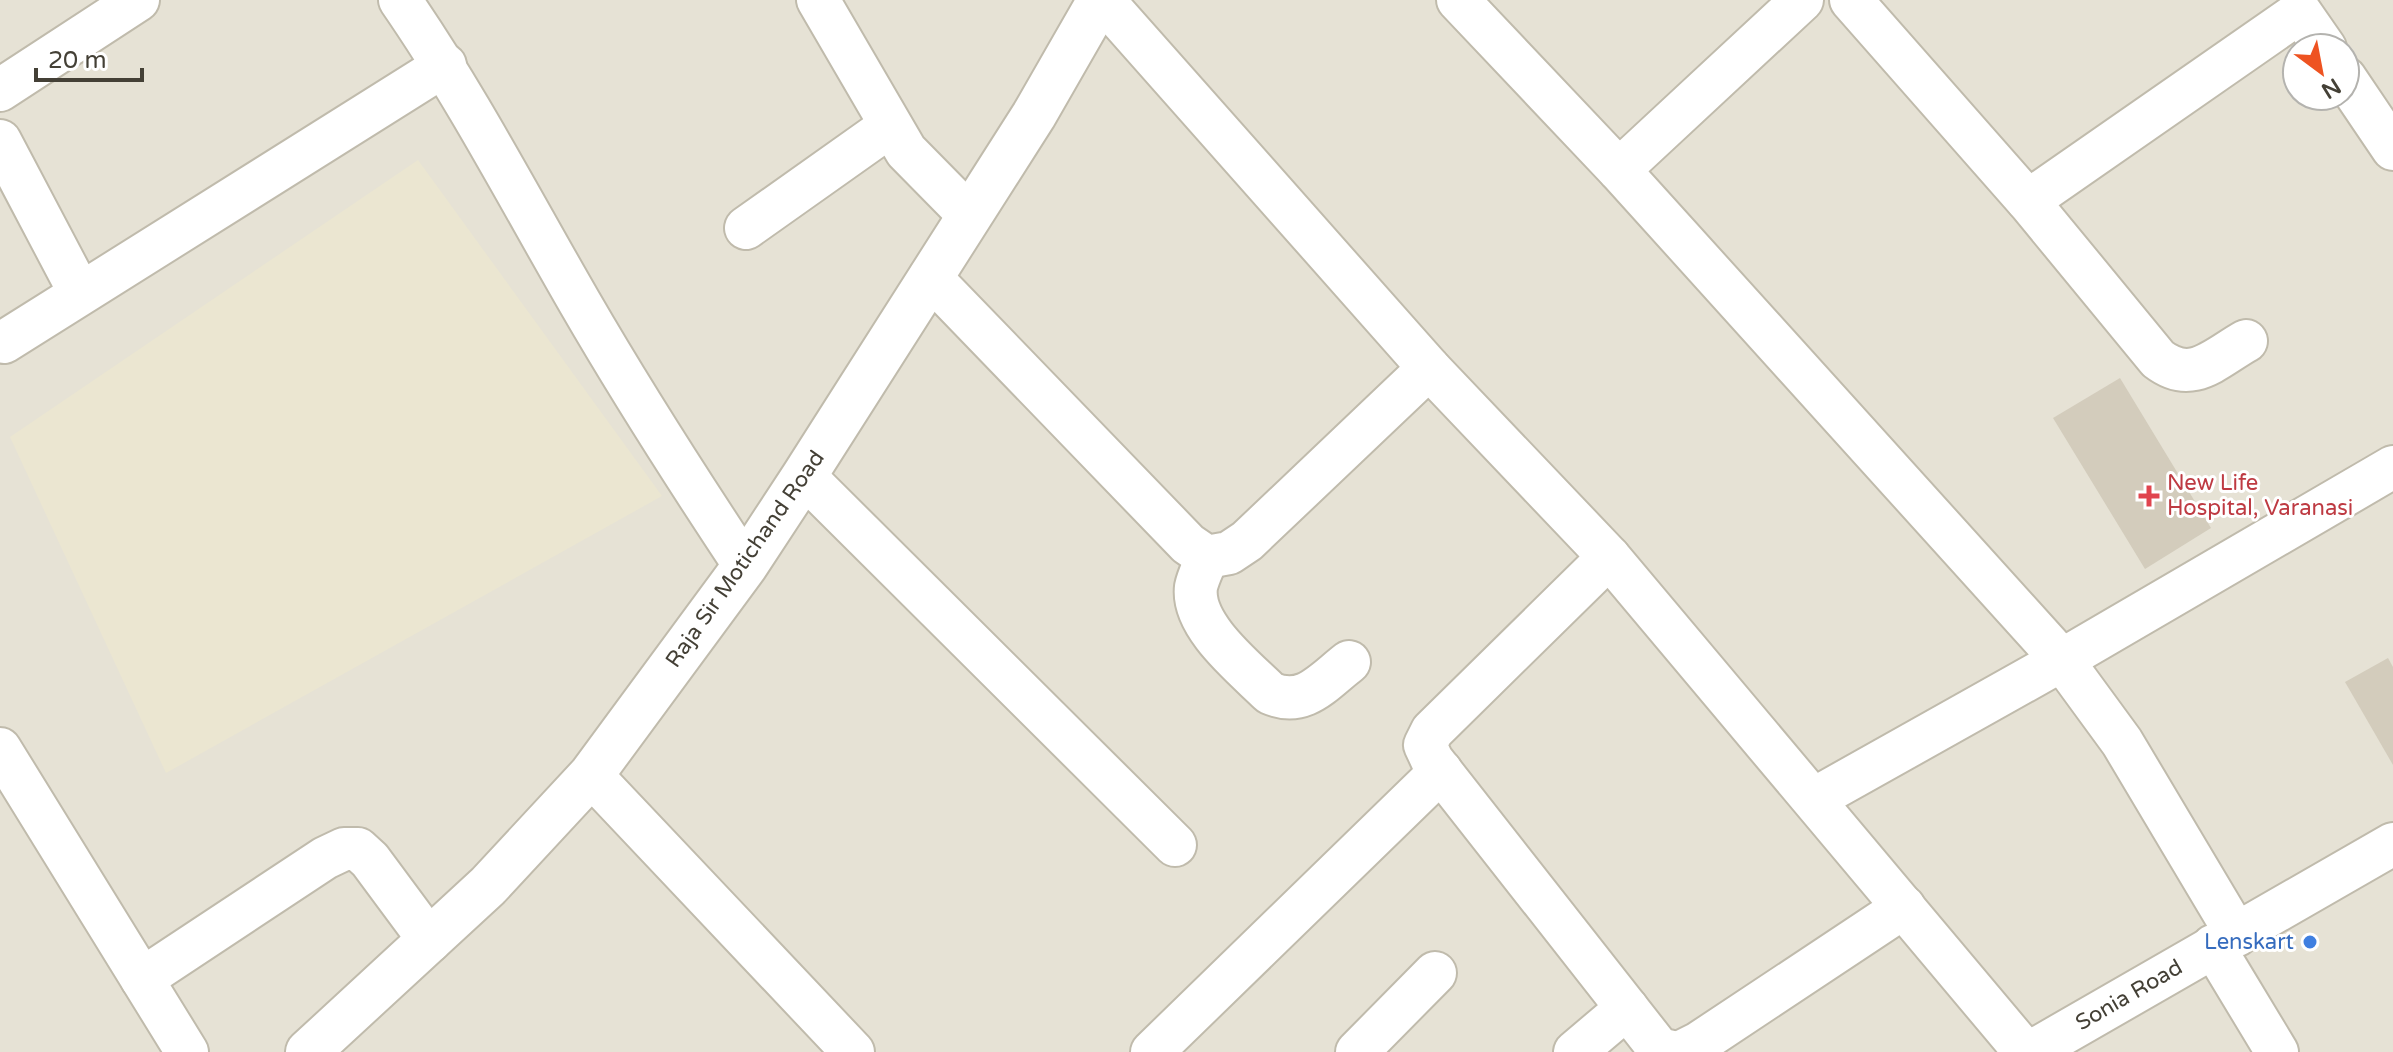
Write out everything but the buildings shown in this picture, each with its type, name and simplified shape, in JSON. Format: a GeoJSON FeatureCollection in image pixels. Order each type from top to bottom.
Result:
{"type":"FeatureCollection","features":[{"type":"Feature","properties":{"kind":"street"},"geometry":{"type":"LineString","coordinates":[[0,90],[138,0]]}},
{"type":"Feature","properties":{"kind":"street"},"geometry":{"type":"LineString","coordinates":[[400,0],[445,65],[582,306],[745,566]]}},
{"type":"Feature","properties":{"kind":"street"},"geometry":{"type":"LineString","coordinates":[[818,0],[906,151],[969,215]]}},
{"type":"Feature","properties":{"kind":"street"},"geometry":{"type":"LineString","coordinates":[[1102,0],[1429,368],[1609,557],[2028,1052]]}},
{"type":"Feature","properties":{"kind":"street","name":"Raja Sir Motichand Road"},"geometry":{"type":"LineString","coordinates":[[308,1052],[488,886],[591,775],[745,566],[1034,115],[1102,0]]}},
{"type":"Feature","properties":{"kind":"street"},"geometry":{"type":"LineString","coordinates":[[1458,0],[1619,170],[2062,660],[2122,742],[2225,940],[2277,1052]]}},
{"type":"Feature","properties":{"kind":"street"},"geometry":{"type":"LineString","coordinates":[[1619,170],[1802,0]]}},
{"type":"Feature","properties":{"kind":"street"},"geometry":{"type":"LineString","coordinates":[[1851,0],[2028,201],[2158,359],[2171,369],[2183,372],[2197,369],[2246,341]]}},
{"type":"Feature","properties":{"kind":"street"},"geometry":{"type":"LineString","coordinates":[[2028,201],[2308,6],[2319,32]]}},
{"type":"Feature","properties":{"kind":"street"},"geometry":{"type":"LineString","coordinates":[[4,342],[445,65]]}},
{"type":"Feature","properties":{"kind":"street"},"geometry":{"type":"LineString","coordinates":[[2361,102],[2393,149]]}},
{"type":"Feature","properties":{"kind":"street"},"geometry":{"type":"LineString","coordinates":[[746,228],[890,126]]}},
{"type":"Feature","properties":{"kind":"street"},"geometry":{"type":"LineString","coordinates":[[0,141],[80,293]]}},
{"type":"Feature","properties":{"kind":"street"},"geometry":{"type":"LineString","coordinates":[[930,277],[1188,544],[1207,557],[1229,553],[1247,541],[1429,368]]}},
{"type":"Feature","properties":{"kind":"street"},"geometry":{"type":"LineString","coordinates":[[1814,799],[2062,660],[2393,467]]}},
{"type":"Feature","properties":{"kind":"street"},"geometry":{"type":"LineString","coordinates":[[804,476],[1175,845]]}},
{"type":"Feature","properties":{"kind":"street"},"geometry":{"type":"LineString","coordinates":[[1207,557],[1196,587],[1204,623],[1270,693],[1285,699],[1301,697],[1349,662]]}},
{"type":"Feature","properties":{"kind":"street"},"geometry":{"type":"LineString","coordinates":[[1609,557],[1432,731],[1425,745],[1441,771],[1659,1049],[1672,1052]]}},
{"type":"Feature","properties":{"kind":"street"},"geometry":{"type":"LineString","coordinates":[[0,749],[187,1052]]}},
{"type":"Feature","properties":{"kind":"street"},"geometry":{"type":"LineString","coordinates":[[1152,1052],[1441,771]]}},
{"type":"Feature","properties":{"kind":"street"},"geometry":{"type":"LineString","coordinates":[[591,775],[853,1052]]}},
{"type":"Feature","properties":{"kind":"street","name":"Sonia Road"},"geometry":{"type":"LineString","coordinates":[[2028,1052],[2393,844]]}},
{"type":"Feature","properties":{"kind":"street"},"geometry":{"type":"LineString","coordinates":[[142,979],[325,858],[344,849],[358,849],[370,860],[430,941]]}},
{"type":"Feature","properties":{"kind":"street"},"geometry":{"type":"LineString","coordinates":[[1681,1052],[1904,907]]}},
{"type":"Feature","properties":{"kind":"street"},"geometry":{"type":"LineString","coordinates":[[1357,1052],[1435,973]]}},
{"type":"Feature","properties":{"kind":"street"},"geometry":{"type":"LineString","coordinates":[[1575,1052],[1627,1008]]}},
{"type":"Feature","properties":{"kind":"shaded area"},"geometry":{"type":"Polygon","coordinates":[[[0,0],[2393,0],[2393,1052],[0,1052],[0,0]]]}},
{"type":"Feature","properties":{"kind":"shaded area"},"geometry":{"type":"Polygon","coordinates":[[[418,160],[662,496],[166,773],[10,437],[418,160]]]}},
{"type":"Feature","properties":{"kind":"place","name":"New Life Hospital, Varanasi"},"geometry":{"type":"Point","coordinates":[2149,496]}},
{"type":"Feature","properties":{"kind":"place","name":"Lenskart"},"geometry":{"type":"Point","coordinates":[2310,942]}}]}
